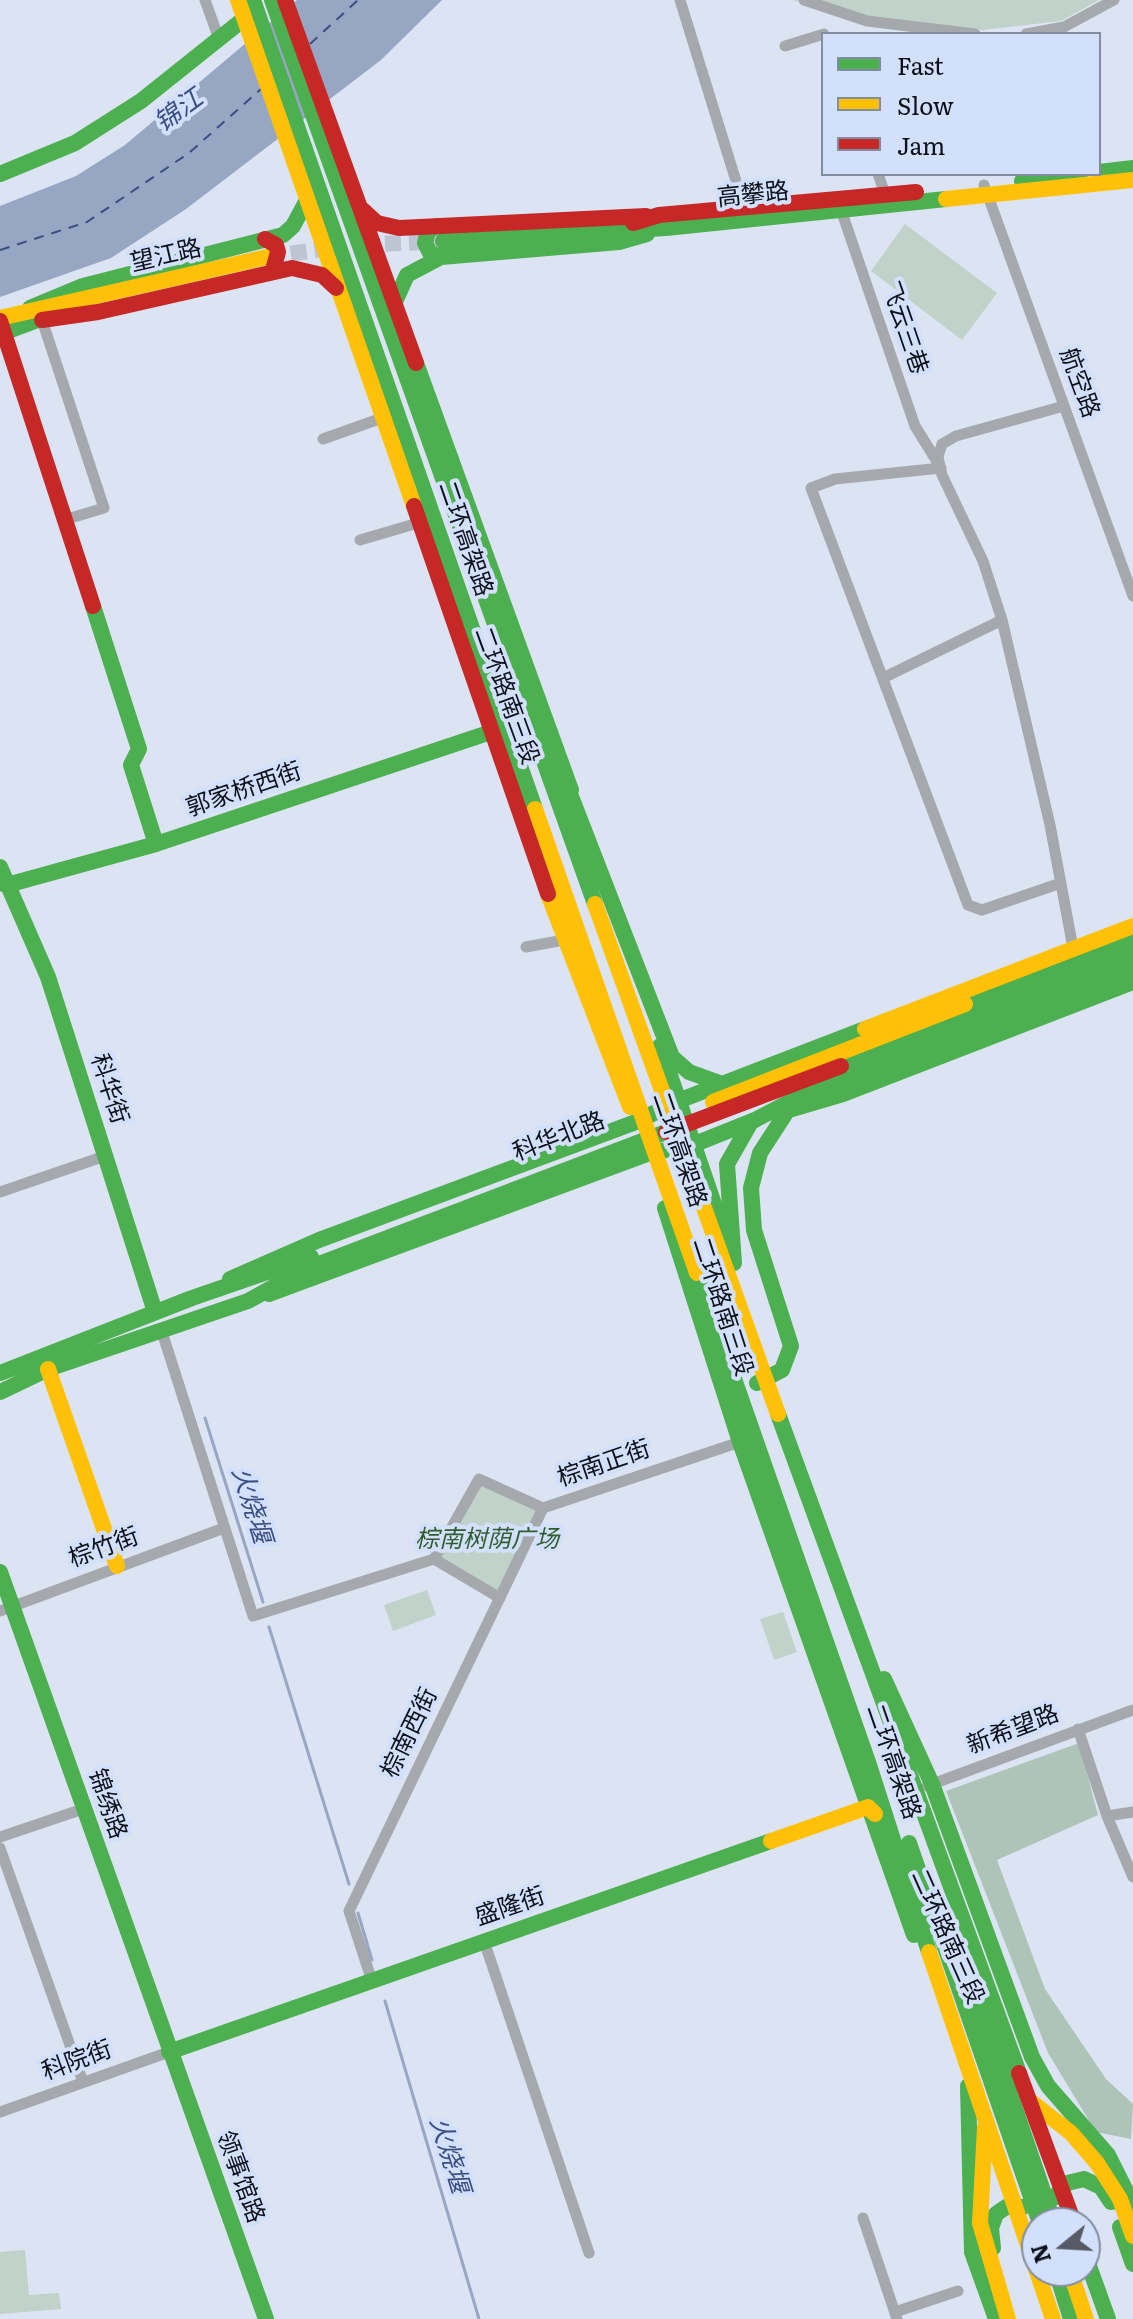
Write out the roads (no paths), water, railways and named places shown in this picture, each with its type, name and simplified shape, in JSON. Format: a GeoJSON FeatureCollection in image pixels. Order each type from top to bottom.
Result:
{"type":"FeatureCollection","features":[{"type":"Feature","properties":{"kind":"main road"},"geometry":{"type":"LineString","coordinates":[[0,174],[75,143],[141,101],[270,0]]}},
{"type":"Feature","properties":{"kind":"main road","name":"二环高架路"},"geometry":{"type":"LineString","coordinates":[[270,0],[754,1348],[1068,2207]]}},
{"type":"Feature","properties":{"kind":"main road","name":"二环路南三段"},"geometry":{"type":"LineString","coordinates":[[285,0],[604,878],[853,1612],[932,1784],[1032,2057],[1048,2086],[1108,2155],[1117,2183],[1133,2205]]}},
{"type":"Feature","properties":{"kind":"main road","name":"二环高架路"},"geometry":{"type":"LineString","coordinates":[[244,3],[568,904],[869,1765],[975,2097],[1053,2319]]}},
{"type":"Feature","properties":{"kind":"main road","name":"二环路南三段"},"geometry":{"type":"LineString","coordinates":[[244,3],[307,200],[418,523],[494,731],[564,940],[636,1122],[740,1442],[913,1933],[960,2006],[966,2044],[972,2252],[996,2319]]}},
{"type":"Feature","properties":{"kind":"main road"},"geometry":{"type":"LineString","coordinates":[[1101,172],[1133,168]]}},
{"type":"Feature","properties":{"kind":"main road","name":"高攀路"},"geometry":{"type":"LineString","coordinates":[[441,241],[615,229],[744,207],[839,204],[885,194],[986,190],[1068,176]]}},
{"type":"Feature","properties":{"kind":"main road","name":"高攀路"},"geometry":{"type":"LineString","coordinates":[[663,221],[986,190],[1133,180]]}},
{"type":"Feature","properties":{"kind":"main road"},"geometry":{"type":"LineString","coordinates":[[36,314],[83,286],[283,235],[293,226],[307,200]]}},
{"type":"Feature","properties":{"kind":"main road"},"geometry":{"type":"LineString","coordinates":[[360,208],[377,223],[441,241],[619,242],[663,221]]}},
{"type":"Feature","properties":{"kind":"main road"},"geometry":{"type":"LineString","coordinates":[[394,304],[407,275],[441,241],[663,221]]}},
{"type":"Feature","properties":{"kind":"main road"},"geometry":{"type":"LineString","coordinates":[[265,239],[276,245],[278,252],[277,266],[270,264]]}},
{"type":"Feature","properties":{"kind":"main road"},"geometry":{"type":"LineString","coordinates":[[36,314],[98,312],[270,264],[309,270],[322,275],[338,290]]}},
{"type":"Feature","properties":{"kind":"main road","name":"望江路"},"geometry":{"type":"LineString","coordinates":[[1,327],[76,302],[270,264]]}},
{"type":"Feature","properties":{"kind":"main road"},"geometry":{"type":"LineString","coordinates":[[1,327],[139,749],[131,765],[156,844]]}},
{"type":"Feature","properties":{"kind":"main road"},"geometry":{"type":"LineString","coordinates":[[512,674],[539,712],[672,1057],[689,1072],[725,1085],[782,1076]]}},
{"type":"Feature","properties":{"kind":"main road","name":"郭家桥西街"},"geometry":{"type":"LineString","coordinates":[[4,884],[156,844],[494,731]]}},
{"type":"Feature","properties":{"kind":"main road","name":"科华街"},"geometry":{"type":"LineString","coordinates":[[0,867],[4,884],[48,977],[155,1312]]}},
{"type":"Feature","properties":{"kind":"main road"},"geometry":{"type":"LineString","coordinates":[[568,904],[620,1078],[713,1347],[722,1364],[739,1381],[767,1381],[782,1370],[790,1355],[788,1328],[754,1230],[751,1188],[760,1153],[795,1099]]}},
{"type":"Feature","properties":{"kind":"main road"},"geometry":{"type":"LineString","coordinates":[[192,1298],[319,1240],[636,1122],[678,1101],[1133,926]]}},
{"type":"Feature","properties":{"kind":"main road","name":"科华北路"},"geometry":{"type":"LineString","coordinates":[[1029,987],[1133,939]]}},
{"type":"Feature","properties":{"kind":"main road","name":"科华北路"},"geometry":{"type":"LineString","coordinates":[[0,1392],[48,1369],[248,1301],[306,1269],[389,1233],[782,1076],[1029,987],[1133,955]]}},
{"type":"Feature","properties":{"kind":"main road"},"geometry":{"type":"LineString","coordinates":[[737,1294],[726,1188],[727,1164],[751,1122],[795,1099],[1133,968]]}},
{"type":"Feature","properties":{"kind":"main road"},"geometry":{"type":"LineString","coordinates":[[248,1301],[309,1282],[647,1154],[695,1144],[747,1122],[843,1094],[1133,982]]}},
{"type":"Feature","properties":{"kind":"main road"},"geometry":{"type":"LineString","coordinates":[[389,1233],[1029,987]]}},
{"type":"Feature","properties":{"kind":"main road","name":"科华北路"},"geometry":{"type":"LineString","coordinates":[[0,1373],[192,1298],[389,1233]]}},
{"type":"Feature","properties":{"kind":"main road"},"geometry":{"type":"LineString","coordinates":[[722,1345],[767,1437],[941,1916]]}},
{"type":"Feature","properties":{"kind":"main road"},"geometry":{"type":"LineString","coordinates":[[754,1348],[779,1436],[1041,2207]]}},
{"type":"Feature","properties":{"kind":"main road"},"geometry":{"type":"LineString","coordinates":[[48,1369],[117,1566]]}},
{"type":"Feature","properties":{"kind":"main road","name":"锦绣路"},"geometry":{"type":"LineString","coordinates":[[0,1572],[6,1608],[83,1809],[169,2052]]}},
{"type":"Feature","properties":{"kind":"main road"},"geometry":{"type":"LineString","coordinates":[[853,1612],[909,1791],[953,1912],[962,1977]]}},
{"type":"Feature","properties":{"kind":"main road"},"geometry":{"type":"LineString","coordinates":[[868,1807],[901,1839],[960,2006],[999,2083],[1071,2133],[1117,2183],[1133,2236]]}},
{"type":"Feature","properties":{"kind":"main road","name":"盛隆街"},"geometry":{"type":"LineString","coordinates":[[169,2052],[868,1807]]}},
{"type":"Feature","properties":{"kind":"main road"},"geometry":{"type":"LineString","coordinates":[[960,2006],[969,1890]]}},
{"type":"Feature","properties":{"kind":"main road"},"geometry":{"type":"LineString","coordinates":[[938,1950],[962,1977]]}},
{"type":"Feature","properties":{"kind":"main road","name":"领事馆路"},"geometry":{"type":"LineString","coordinates":[[169,2052],[266,2319]]}},
{"type":"Feature","properties":{"kind":"main road"},"geometry":{"type":"LineString","coordinates":[[999,2083],[984,2130],[979,2209],[982,2240],[1008,2319]]}},
{"type":"Feature","properties":{"kind":"main road"},"geometry":{"type":"LineString","coordinates":[[1053,2207],[1063,2184],[1084,2179],[1117,2183]]}},
{"type":"Feature","properties":{"kind":"main road"},"geometry":{"type":"LineString","coordinates":[[1117,2183],[1111,2202],[1133,2264]]}},
{"type":"Feature","properties":{"kind":"main road"},"geometry":{"type":"LineString","coordinates":[[1017,2319],[995,2253],[991,2228],[1001,2210],[1012,2206],[1021,2207]]}},
{"type":"Feature","properties":{"kind":"main road"},"geometry":{"type":"LineString","coordinates":[[1061,2287],[1071,2319]]}},
{"type":"Feature","properties":{"kind":"main road"},"geometry":{"type":"LineString","coordinates":[[1075,2287],[1086,2319]]}},
{"type":"Feature","properties":{"kind":"main road"},"geometry":{"type":"LineString","coordinates":[[1096,2287],[1108,2319]]}},
{"type":"Feature","properties":{"kind":"street"},"geometry":{"type":"LineString","coordinates":[[205,0],[219,39]]}},
{"type":"Feature","properties":{"kind":"street"},"geometry":{"type":"LineString","coordinates":[[680,0],[744,207]]}},
{"type":"Feature","properties":{"kind":"street"},"geometry":{"type":"LineString","coordinates":[[804,0],[867,21],[958,32]]}},
{"type":"Feature","properties":{"kind":"street"},"geometry":{"type":"LineString","coordinates":[[1037,32],[1064,27],[1114,0]]}},
{"type":"Feature","properties":{"kind":"street"},"geometry":{"type":"LineString","coordinates":[[785,46],[821,35]]}},
{"type":"Feature","properties":{"kind":"street"},"geometry":{"type":"LineString","coordinates":[[879,176],[885,194]]}},
{"type":"Feature","properties":{"kind":"street","name":"航空路"},"geometry":{"type":"LineString","coordinates":[[986,190],[1133,596]]}},
{"type":"Feature","properties":{"kind":"street","name":"飞云三巷"},"geometry":{"type":"LineString","coordinates":[[839,204],[915,426],[941,468],[983,561],[1002,620],[1073,948]]}},
{"type":"Feature","properties":{"kind":"street"},"geometry":{"type":"LineString","coordinates":[[36,314],[104,508],[64,520]]}},
{"type":"Feature","properties":{"kind":"street"},"geometry":{"type":"LineString","coordinates":[[1061,883],[982,910],[968,905],[811,488],[835,479],[941,468],[938,457],[942,444],[956,436],[1064,406]]}},
{"type":"Feature","properties":{"kind":"street"},"geometry":{"type":"LineString","coordinates":[[323,439],[382,418]]}},
{"type":"Feature","properties":{"kind":"street"},"geometry":{"type":"LineString","coordinates":[[360,540],[418,523]]}},
{"type":"Feature","properties":{"kind":"street"},"geometry":{"type":"LineString","coordinates":[[883,678],[1002,620]]}},
{"type":"Feature","properties":{"kind":"street"},"geometry":{"type":"LineString","coordinates":[[526,947],[564,940]]}},
{"type":"Feature","properties":{"kind":"street"},"geometry":{"type":"LineString","coordinates":[[0,1192],[105,1156]]}},
{"type":"Feature","properties":{"kind":"street"},"geometry":{"type":"LineString","coordinates":[[161,1329],[253,1616],[434,1559],[500,1598]]}},
{"type":"Feature","properties":{"kind":"street","name":"棕南正街"},"geometry":{"type":"LineString","coordinates":[[434,1559],[479,1479],[543,1508],[740,1442]]}},
{"type":"Feature","properties":{"kind":"street","name":"棕南西街"},"geometry":{"type":"LineString","coordinates":[[372,1981],[349,1911],[543,1508]]}},
{"type":"Feature","properties":{"kind":"street","name":"棕竹街"},"geometry":{"type":"LineString","coordinates":[[6,1608],[224,1528]]}},
{"type":"Feature","properties":{"kind":"street","name":"新希望路"},"geometry":{"type":"LineString","coordinates":[[909,1791],[1133,1710]]}},
{"type":"Feature","properties":{"kind":"street"},"geometry":{"type":"LineString","coordinates":[[1078,1729],[1107,1816],[1133,1877]]}},
{"type":"Feature","properties":{"kind":"street"},"geometry":{"type":"LineString","coordinates":[[0,1837],[83,1809]]}},
{"type":"Feature","properties":{"kind":"street"},"geometry":{"type":"LineString","coordinates":[[1107,1816],[1133,1812]]}},
{"type":"Feature","properties":{"kind":"street"},"geometry":{"type":"LineString","coordinates":[[0,1848],[83,2082]]}},
{"type":"Feature","properties":{"kind":"street"},"geometry":{"type":"LineString","coordinates":[[484,1941],[589,2253]]}},
{"type":"Feature","properties":{"kind":"street","name":"科院街"},"geometry":{"type":"LineString","coordinates":[[0,2112],[169,2052]]}},
{"type":"Feature","properties":{"kind":"street"},"geometry":{"type":"LineString","coordinates":[[863,2218],[896,2316],[958,2291]]}},
{"type":"Feature","properties":{"kind":"water","name":"锦江"},"geometry":{"type":"Polygon","coordinates":[[[297,0],[442,0],[381,60],[186,209],[111,258],[0,297],[0,206],[76,176],[125,145],[297,0]]]}},
{"type":"Feature","properties":{"kind":"waterway","name":"火烧堰"},"geometry":{"type":"LineString","coordinates":[[205,1418],[263,1602]]}},
{"type":"Feature","properties":{"kind":"waterway","name":"火烧堰"},"geometry":{"type":"LineString","coordinates":[[269,1627],[349,1884]]}},
{"type":"Feature","properties":{"kind":"waterway","name":"火烧堰"},"geometry":{"type":"LineString","coordinates":[[358,1913],[372,1960]]}},
{"type":"Feature","properties":{"kind":"waterway","name":"火烧堰"},"geometry":{"type":"LineString","coordinates":[[385,2001],[479,2319]]}},
{"type":"Feature","properties":{"kind":"tunnel"},"geometry":{"type":"LineString","coordinates":[[361,245],[443,241]]}},
{"type":"Feature","properties":{"kind":"tunnel"},"geometry":{"type":"LineString","coordinates":[[267,257],[338,247]]}},
{"type":"Feature","properties":{"kind":"park label","name":"棕南树荫广场"},"geometry":{"type":"Point","coordinates":[487,1540]}}]}
